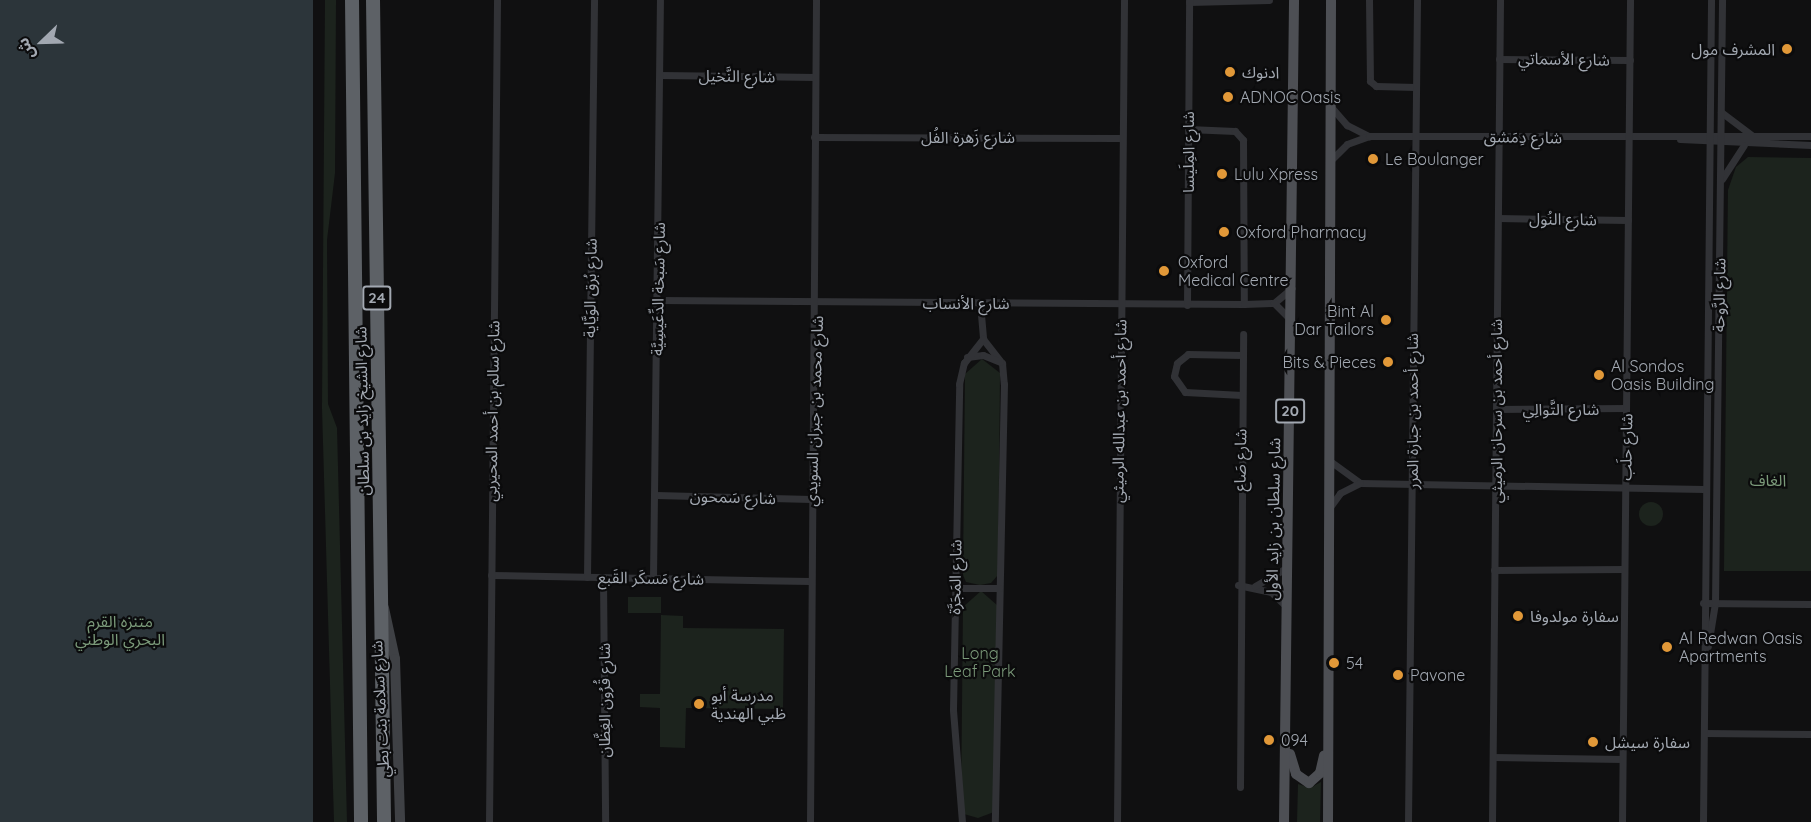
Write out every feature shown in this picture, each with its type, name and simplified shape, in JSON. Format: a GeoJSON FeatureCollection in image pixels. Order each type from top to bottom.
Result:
{"type":"FeatureCollection","features":[{"type":"Feature","properties":{"kind":"highway","name":"شارع الشيخ زايد بن سلطان"},"geometry":{"type":"LineString","coordinates":[[352,0],[361,822]]}},
{"type":"Feature","properties":{"kind":"highway","name":"شارع الشيخ زايد بن سلطان"},"geometry":{"type":"LineString","coordinates":[[373,0],[384,822]]}},
{"type":"Feature","properties":{"kind":"main road","name":"شارع سلطان بن زايد الأول"},"geometry":{"type":"LineString","coordinates":[[1284,822],[1287,745],[1294,0]]}},
{"type":"Feature","properties":{"kind":"main road","name":"20"},"geometry":{"type":"LineString","coordinates":[[1328,822],[1331,0]]}},
{"type":"Feature","properties":{"kind":"main road","name":"شارع سلامة بنت بطي"},"geometry":{"type":"LineString","coordinates":[[381,595],[394,651],[400,822]]}},
{"type":"Feature","properties":{"kind":"main road"},"geometry":{"type":"LineString","coordinates":[[1287,745],[1296,774],[1309,783],[1320,773],[1329,726]]}},
{"type":"Feature","properties":{"kind":"street","name":"شارع سالم بن أحمد المحيربي"},"geometry":{"type":"LineString","coordinates":[[489,822],[497,0]]}},
{"type":"Feature","properties":{"kind":"street","name":"شارع بُرق الوَيَّاية"},"geometry":{"type":"LineString","coordinates":[[587,577],[594,0]]}},
{"type":"Feature","properties":{"kind":"street","name":"شارع سَبخة الدِّعَيسِيَّة"},"geometry":{"type":"LineString","coordinates":[[653,578],[656,495],[660,0]]}},
{"type":"Feature","properties":{"kind":"street","name":"شارع محمد بن جبران السويدي"},"geometry":{"type":"LineString","coordinates":[[810,822],[810,581],[816,302],[814,137],[816,0]]}},
{"type":"Feature","properties":{"kind":"street","name":"شارع أحمد بن عبدالله الرميثي"},"geometry":{"type":"LineString","coordinates":[[1117,822],[1124,0]]}},
{"type":"Feature","properties":{"kind":"street"},"geometry":{"type":"LineString","coordinates":[[1189,1],[1269,0]]}},
{"type":"Feature","properties":{"kind":"street"},"geometry":{"type":"LineString","coordinates":[[1369,0],[1370,81],[1376,86],[1416,87]]}},
{"type":"Feature","properties":{"kind":"street","name":"شارع أحمد بن جبارة المرر"},"geometry":{"type":"LineString","coordinates":[[1408,822],[1417,0]]}},
{"type":"Feature","properties":{"kind":"street","name":"شارع أحمد بن سرحان الرميثي"},"geometry":{"type":"LineString","coordinates":[[1492,822],[1500,0]]}},
{"type":"Feature","properties":{"kind":"street","name":"شارع حلَب"},"geometry":{"type":"LineString","coordinates":[[1622,822],[1630,0]]}},
{"type":"Feature","properties":{"kind":"street","name":"شارع الرَّوحة"},"geometry":{"type":"LineString","coordinates":[[1703,822],[1704,489],[1712,0]]}},
{"type":"Feature","properties":{"kind":"street","name":"شارع الرَّوحة"},"geometry":{"type":"LineString","coordinates":[[1705,660],[1715,603],[1722,0]]}},
{"type":"Feature","properties":{"kind":"street","name":"شارع المِلَيسا"},"geometry":{"type":"LineString","coordinates":[[1187,305],[1189,1]]}},
{"type":"Feature","properties":{"kind":"street","name":"شارع الأسماتي"},"geometry":{"type":"LineString","coordinates":[[1499,59],[1630,60]]}},
{"type":"Feature","properties":{"kind":"street","name":"شارع النَّخيل"},"geometry":{"type":"LineString","coordinates":[[660,75],[815,77]]}},
{"type":"Feature","properties":{"kind":"street"},"geometry":{"type":"LineString","coordinates":[[1332,108],[1350,128],[1369,136]]}},
{"type":"Feature","properties":{"kind":"street"},"geometry":{"type":"LineString","coordinates":[[1721,112],[1755,136]]}},
{"type":"Feature","properties":{"kind":"street"},"geometry":{"type":"LineString","coordinates":[[1188,129],[1235,131],[1243,140],[1244,304]]}},
{"type":"Feature","properties":{"kind":"street","name":"شارع دِمَشق"},"geometry":{"type":"LineString","coordinates":[[1332,159],[1347,144],[1369,136],[1678,139],[1710,135],[1811,136]]}},
{"type":"Feature","properties":{"kind":"street","name":"شارع زَهرة الفُل"},"geometry":{"type":"LineString","coordinates":[[814,137],[1122,138]]}},
{"type":"Feature","properties":{"kind":"street","name":"شارع دِمَشق"},"geometry":{"type":"LineString","coordinates":[[1678,139],[1710,145],[1811,145]]}},
{"type":"Feature","properties":{"kind":"street"},"geometry":{"type":"LineString","coordinates":[[1721,181],[1744,145]]}},
{"type":"Feature","properties":{"kind":"street","name":"شارع النُول"},"geometry":{"type":"LineString","coordinates":[[1498,218],[1628,220]]}},
{"type":"Feature","properties":{"kind":"street"},"geometry":{"type":"LineString","coordinates":[[1291,321],[1274,303],[1292,288]]}},
{"type":"Feature","properties":{"kind":"street","name":"شارع الأنساب"},"geometry":{"type":"LineString","coordinates":[[658,300],[1187,305],[1274,303]]}},
{"type":"Feature","properties":{"kind":"street"},"geometry":{"type":"LineString","coordinates":[[980,303],[983,339],[1002,363],[994,821]]}},
{"type":"Feature","properties":{"kind":"street","name":"شارع صَاع"},"geometry":{"type":"LineString","coordinates":[[1240,787],[1238,585],[1243,334]]}},
{"type":"Feature","properties":{"kind":"street","name":"شارع المَجَرَّة"},"geometry":{"type":"LineString","coordinates":[[962,822],[953,709],[959,384],[967,357],[983,339]]}},
{"type":"Feature","properties":{"kind":"street"},"geometry":{"type":"LineString","coordinates":[[1242,355],[1188,354],[1177,363],[1174,376],[1185,392],[1242,395]]}},
{"type":"Feature","properties":{"kind":"street"},"geometry":{"type":"LineString","coordinates":[[967,357],[983,355],[1002,363]]}},
{"type":"Feature","properties":{"kind":"street","name":"شارع التَّوالِي"},"geometry":{"type":"LineString","coordinates":[[1496,409],[1626,408]]}},
{"type":"Feature","properties":{"kind":"street"},"geometry":{"type":"LineString","coordinates":[[1328,460],[1360,483]]}},
{"type":"Feature","properties":{"kind":"street"},"geometry":{"type":"LineString","coordinates":[[1328,512],[1340,493],[1360,483],[1704,489]]}},
{"type":"Feature","properties":{"kind":"street","name":"شارع سَمحون"},"geometry":{"type":"LineString","coordinates":[[656,495],[811,499]]}},
{"type":"Feature","properties":{"kind":"street"},"geometry":{"type":"LineString","coordinates":[[1254,586],[1288,566]]}},
{"type":"Feature","properties":{"kind":"street"},"geometry":{"type":"LineString","coordinates":[[1494,570],[1624,569]]}},
{"type":"Feature","properties":{"kind":"street","name":"شارع مَسكَر القَبع"},"geometry":{"type":"LineString","coordinates":[[491,575],[810,581]]}},
{"type":"Feature","properties":{"kind":"street","name":"شارع قُرُون الغِظَّان"},"geometry":{"type":"LineString","coordinates":[[603,577],[604,822]]}},
{"type":"Feature","properties":{"kind":"street"},"geometry":{"type":"LineString","coordinates":[[1238,585],[1254,586],[1287,607]]}},
{"type":"Feature","properties":{"kind":"street"},"geometry":{"type":"LineString","coordinates":[[955,588],[999,588]]}},
{"type":"Feature","properties":{"kind":"street"},"geometry":{"type":"LineString","coordinates":[[1703,603],[1811,604]]}},
{"type":"Feature","properties":{"kind":"street"},"geometry":{"type":"LineString","coordinates":[[1704,733],[1811,734]]}},
{"type":"Feature","properties":{"kind":"street"},"geometry":{"type":"LineString","coordinates":[[1493,757],[1622,759]]}},
{"type":"Feature","properties":{"kind":"green space"},"geometry":{"type":"Polygon","coordinates":[[[325,0],[336,0],[335,173],[327,240],[328,404],[337,428],[347,822],[334,822],[322,408],[325,0]]]}},
{"type":"Feature","properties":{"kind":"green space","name":"الغاف"},"geometry":{"type":"Polygon","coordinates":[[[1748,157],[1811,158],[1811,571],[1724,571],[1728,190],[1736,167],[1748,157]]]}},
{"type":"Feature","properties":{"kind":"green space"},"geometry":{"type":"Polygon","coordinates":[[[982,359],[1000,373],[998,575],[991,583],[980,585],[966,582],[963,575],[965,374],[982,359]]]}},
{"type":"Feature","properties":{"kind":"green space"},"geometry":{"type":"Polygon","coordinates":[[[1646,502],[1656,502],[1663,509],[1663,519],[1656,526],[1646,526],[1639,519],[1639,509],[1646,502]]]}},
{"type":"Feature","properties":{"kind":"green space","name":"Long Leaf Park"},"geometry":{"type":"Polygon","coordinates":[[[981,591],[998,606],[994,812],[978,818],[964,814],[961,808],[963,607],[981,591]]]}},
{"type":"Feature","properties":{"kind":"green space"},"geometry":{"type":"Polygon","coordinates":[[[628,597],[661,597],[661,613],[628,613],[628,597]]]}},
{"type":"Feature","properties":{"kind":"green space"},"geometry":{"type":"Polygon","coordinates":[[[661,615],[683,616],[683,628],[784,629],[783,709],[686,708],[685,748],[660,747],[660,708],[640,707],[640,694],[660,694],[661,615]]]}},
{"type":"Feature","properties":{"kind":"green space"},"geometry":{"type":"Polygon","coordinates":[[[1321,782],[1320,822],[1297,822],[1298,784],[1310,788],[1321,782]]]}},
{"type":"Feature","properties":{"kind":"shaded area","name":"متنزه القرم البحري الوطني"},"geometry":{"type":"Polygon","coordinates":[[[0,0],[313,0],[313,822],[0,822],[0,0]]]}},
{"type":"Feature","properties":{"kind":"place","name":"المشرف مول"},"geometry":{"type":"Point","coordinates":[1787,49]}},
{"type":"Feature","properties":{"kind":"place","name":"ادنوك"},"geometry":{"type":"Point","coordinates":[1230,72]}},
{"type":"Feature","properties":{"kind":"place","name":"ADNOC Oasis"},"geometry":{"type":"Point","coordinates":[1228,97]}},
{"type":"Feature","properties":{"kind":"place","name":"Le Boulanger"},"geometry":{"type":"Point","coordinates":[1373,159]}},
{"type":"Feature","properties":{"kind":"place","name":"Lulu Xpress"},"geometry":{"type":"Point","coordinates":[1222,174]}},
{"type":"Feature","properties":{"kind":"place","name":"Oxford Pharmacy"},"geometry":{"type":"Point","coordinates":[1224,232]}},
{"type":"Feature","properties":{"kind":"place","name":"Oxford Medical Centre"},"geometry":{"type":"Point","coordinates":[1164,271]}},
{"type":"Feature","properties":{"kind":"place","name":"Bint Al Dar Tailors"},"geometry":{"type":"Point","coordinates":[1386,320]}},
{"type":"Feature","properties":{"kind":"place","name":"Bits & Pieces"},"geometry":{"type":"Point","coordinates":[1388,362]}},
{"type":"Feature","properties":{"kind":"place","name":"Al Sondos Oasis Building"},"geometry":{"type":"Point","coordinates":[1599,375]}},
{"type":"Feature","properties":{"kind":"place","name":"سفارة مولدوفا"},"geometry":{"type":"Point","coordinates":[1518,616]}},
{"type":"Feature","properties":{"kind":"place","name":"Al Redwan Oasis Apartments"},"geometry":{"type":"Point","coordinates":[1667,647]}},
{"type":"Feature","properties":{"kind":"place","name":"54"},"geometry":{"type":"Point","coordinates":[1334,663]}},
{"type":"Feature","properties":{"kind":"place","name":"Pavone"},"geometry":{"type":"Point","coordinates":[1398,675]}},
{"type":"Feature","properties":{"kind":"place","name":"مدرسة أبو ظبي الهندية"},"geometry":{"type":"Point","coordinates":[699,704]}},
{"type":"Feature","properties":{"kind":"place","name":"094"},"geometry":{"type":"Point","coordinates":[1269,740]}},
{"type":"Feature","properties":{"kind":"place","name":"سفارة سيشل"},"geometry":{"type":"Point","coordinates":[1593,742]}}]}
